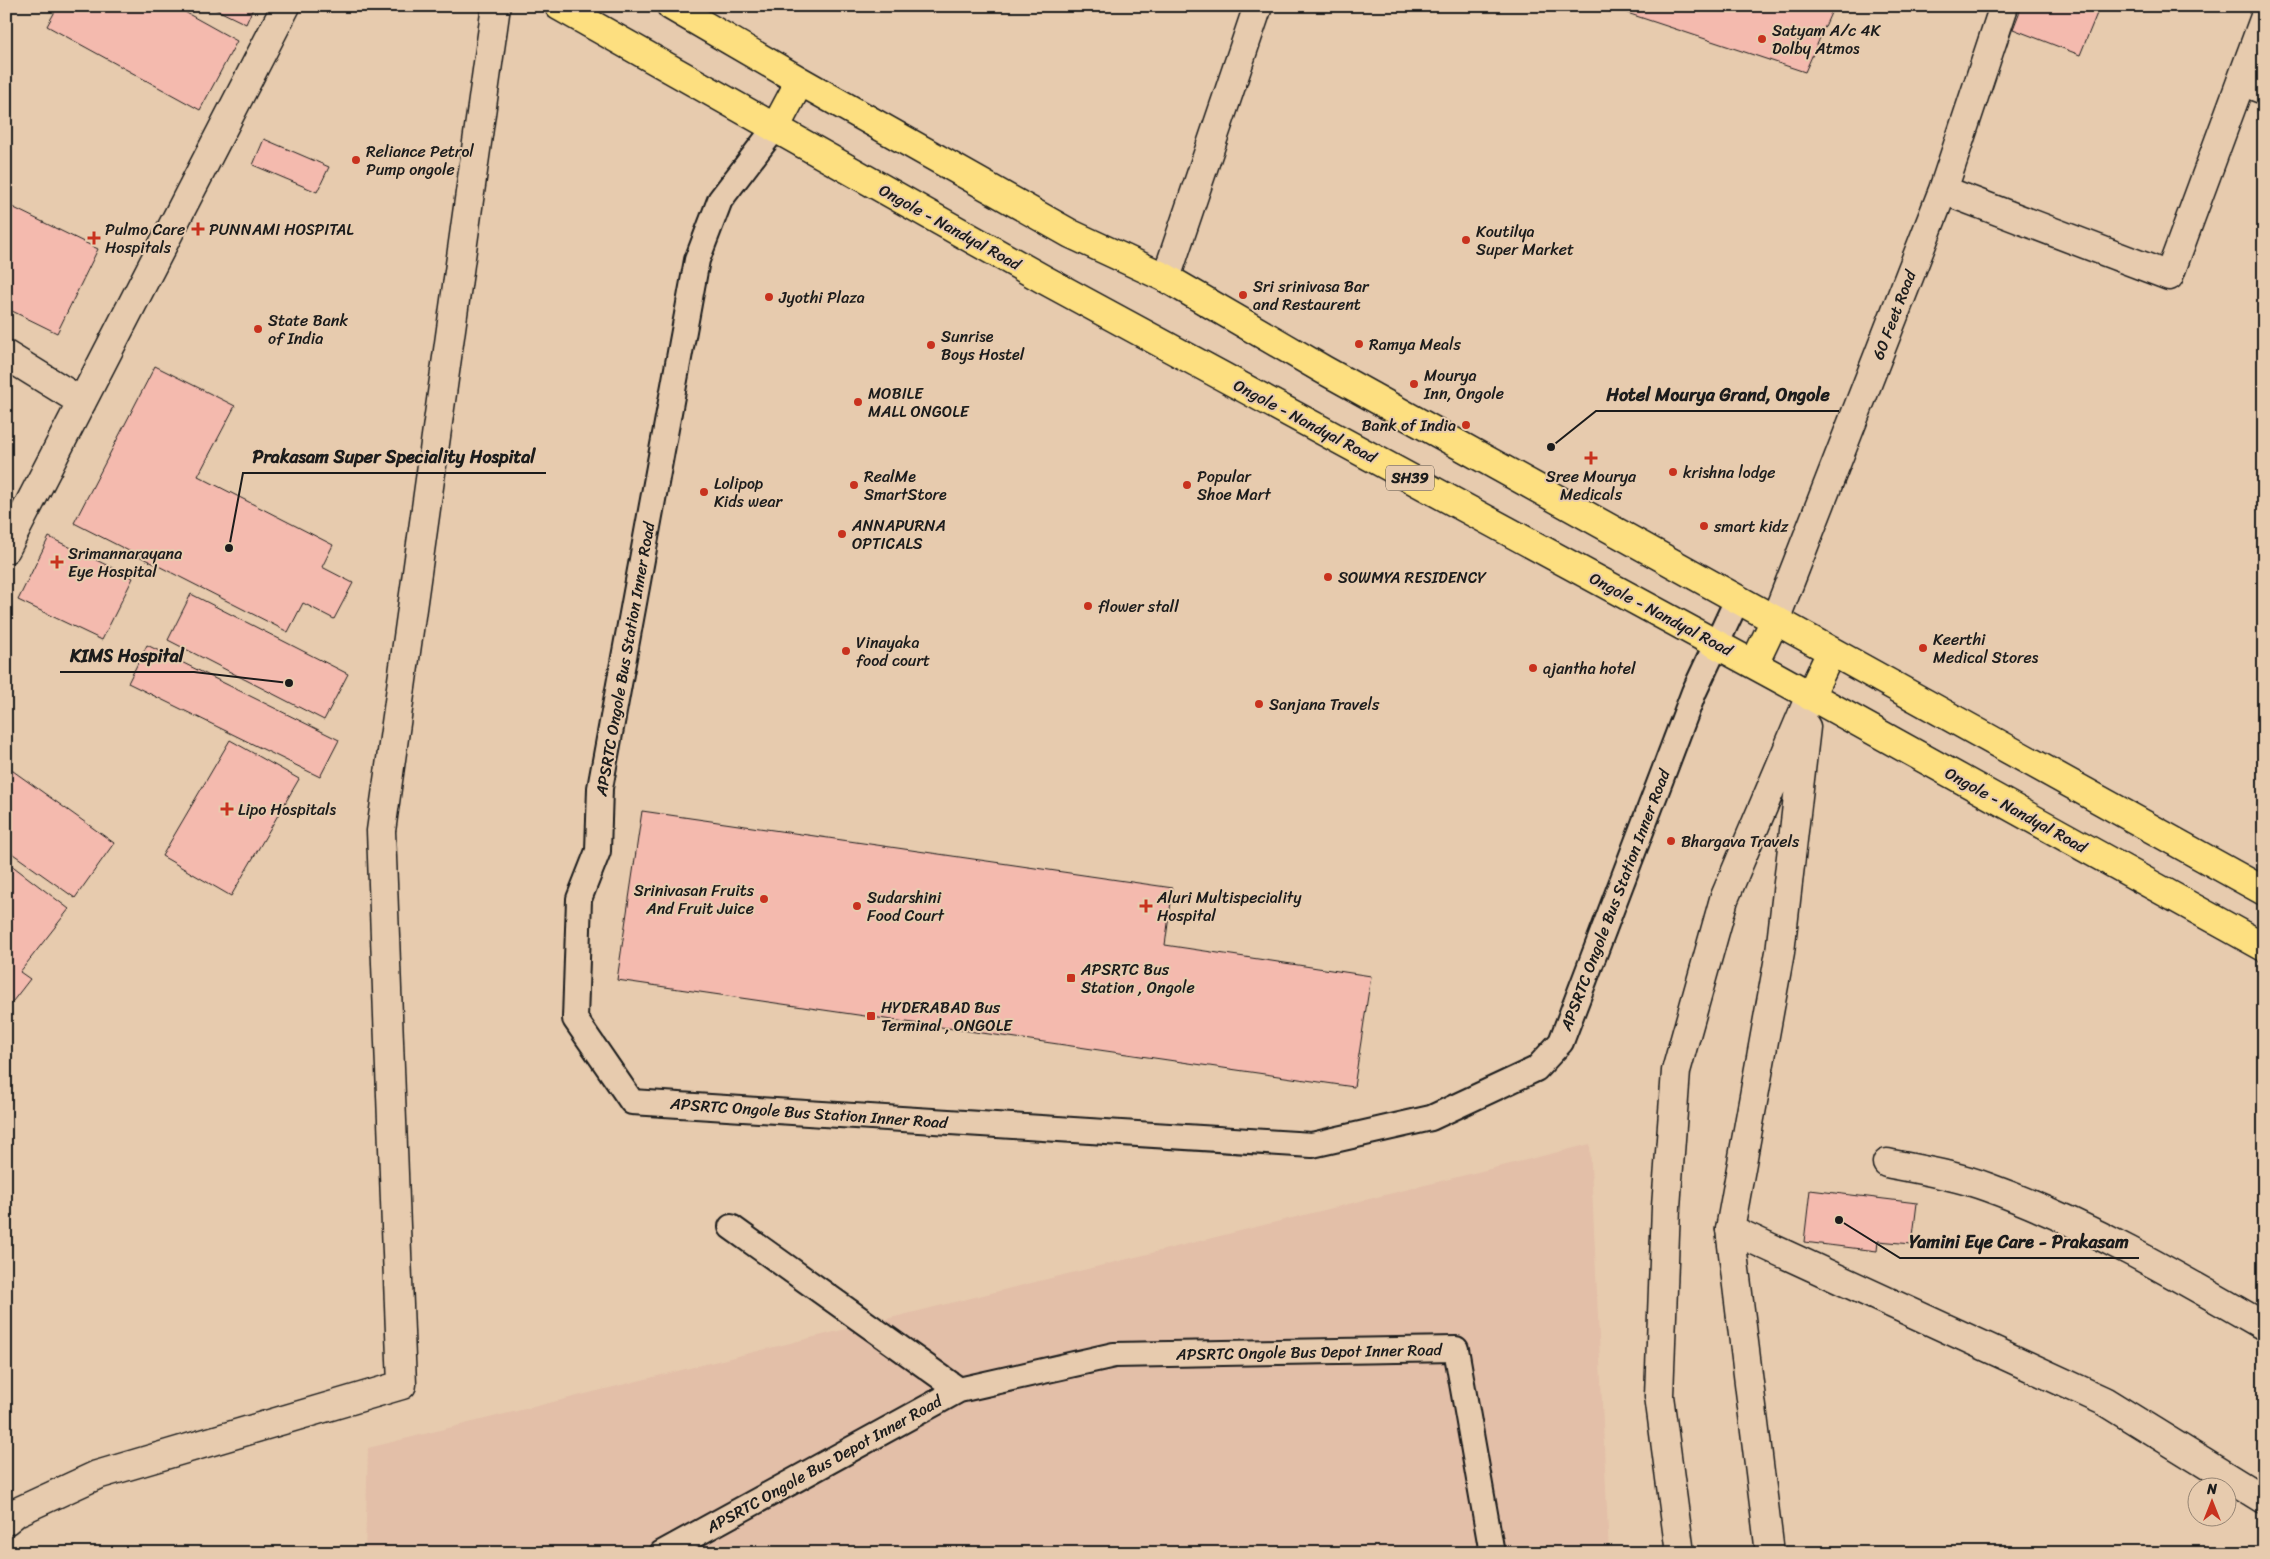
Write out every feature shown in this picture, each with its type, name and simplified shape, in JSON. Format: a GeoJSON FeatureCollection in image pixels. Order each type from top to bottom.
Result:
{"type":"FeatureCollection","features":[{"type":"Feature","properties":{"kind":"main road","name":"Ongole - Nandyal Road"},"geometry":{"type":"LineString","coordinates":[[559,6],[1043,279],[1754,664],[2264,947]]}},
{"type":"Feature","properties":{"kind":"main road"},"geometry":{"type":"LineString","coordinates":[[671,6],[1071,234],[1166,278],[1324,370],[2264,891]]}},
{"type":"Feature","properties":{"kind":"main road"},"geometry":{"type":"LineString","coordinates":[[775,128],[800,81]]}},
{"type":"Feature","properties":{"kind":"main road"},"geometry":{"type":"LineString","coordinates":[[1754,664],[1775,620]]}},
{"type":"Feature","properties":{"kind":"main road"},"geometry":{"type":"LineString","coordinates":[[1810,696],[1831,652]]}},
{"type":"Feature","properties":{"kind":"street"},"geometry":{"type":"LineString","coordinates":[[6,549],[286,6]]}},
{"type":"Feature","properties":{"kind":"street"},"geometry":{"type":"LineString","coordinates":[[6,1521],[17,1512],[97,1475],[402,1384],[381,830],[496,6]]}},
{"type":"Feature","properties":{"kind":"street"},"geometry":{"type":"LineString","coordinates":[[1166,278],[1258,6]]}},
{"type":"Feature","properties":{"kind":"street","name":"60 Feet Road"},"geometry":{"type":"LineString","coordinates":[[1775,620],[1943,190],[2004,6]]}},
{"type":"Feature","properties":{"kind":"street"},"geometry":{"type":"LineString","coordinates":[[1943,190],[2169,276],[2252,85],[2264,19]]}},
{"type":"Feature","properties":{"kind":"street"},"geometry":{"type":"LineString","coordinates":[[6,355],[82,402]]}},
{"type":"Feature","properties":{"kind":"street"},"geometry":{"type":"LineString","coordinates":[[1770,1553],[1730,1230],[1780,952],[1810,696]]}},
{"type":"Feature","properties":{"kind":"street"},"geometry":{"type":"LineString","coordinates":[[1680,1553],[1660,1396],[1666,1207],[1676,1070],[1724,899],[1810,696]]}},
{"type":"Feature","properties":{"kind":"street"},"geometry":{"type":"LineString","coordinates":[[1887,1163],[1985,1186],[2061,1217],[2163,1268],[2264,1326]]}},
{"type":"Feature","properties":{"kind":"street"},"geometry":{"type":"LineString","coordinates":[[1730,1230],[2104,1401],[2264,1500]]}},
{"type":"Feature","properties":{"kind":"lane","name":"APSRTC Ongole Bus Station Inner Road"},"geometry":{"type":"LineString","coordinates":[[775,128],[720,200],[697,260],[600,788],[598,851],[579,899],[574,1019],[632,1102],[1312,1145],[1430,1118],[1536,1069],[1561,1042],[1674,742],[1694,692],[1717,645]]}},
{"type":"Feature","properties":{"kind":"lane"},"geometry":{"type":"LineString","coordinates":[[1717,645],[1737,600]]}},
{"type":"Feature","properties":{"kind":"lane","name":"APSRTC Ongole Bus Depot Inner Road"},"geometry":{"type":"LineString","coordinates":[[730,1227],[959,1390]]}},
{"type":"Feature","properties":{"kind":"lane","name":"APSRTC Ongole Bus Depot Inner Road"},"geometry":{"type":"LineString","coordinates":[[662,1553],[959,1390],[1114,1355],[1456,1350],[1492,1553]]}},
{"type":"Feature","properties":{"kind":"shaded area"},"geometry":{"type":"Polygon","coordinates":[[[1590,1144],[1609,1553],[365,1553],[368,1448],[1590,1144]]]}},
{"type":"Feature","properties":{"kind":"building"},"geometry":{"type":"Polygon","coordinates":[[[58,6],[174,6],[237,41],[200,110],[47,26],[58,6]]]}},
{"type":"Feature","properties":{"kind":"building"},"geometry":{"type":"Polygon","coordinates":[[[209,6],[254,6],[246,24],[209,6]]]}},
{"type":"Feature","properties":{"kind":"building","name":"Satyam A/c 4K Dolby Atmos"},"geometry":{"type":"Polygon","coordinates":[[[1606,6],[1834,6],[1805,72],[1606,6]]]}},
{"type":"Feature","properties":{"kind":"building"},"geometry":{"type":"Polygon","coordinates":[[[2022,6],[2100,6],[2080,55],[2013,29],[2022,6]]]}},
{"type":"Feature","properties":{"kind":"building"},"geometry":{"type":"Polygon","coordinates":[[[264,139],[329,167],[317,192],[253,165],[264,139]]]}},
{"type":"Feature","properties":{"kind":"building"},"geometry":{"type":"Polygon","coordinates":[[[6,204],[98,249],[57,333],[6,308],[6,204]]]}},
{"type":"Feature","properties":{"kind":"building"},"geometry":{"type":"Polygon","coordinates":[[[155,366],[235,406],[198,476],[333,545],[322,567],[353,583],[334,619],[303,603],[288,632],[74,523],[155,366]]]}},
{"type":"Feature","properties":{"kind":"building"},"geometry":{"type":"Polygon","coordinates":[[[49,537],[133,578],[102,640],[18,600],[49,537]]]}},
{"type":"Feature","properties":{"kind":"building"},"geometry":{"type":"Polygon","coordinates":[[[191,594],[348,674],[324,720],[168,640],[191,594]]]}},
{"type":"Feature","properties":{"kind":"building"},"geometry":{"type":"Polygon","coordinates":[[[147,645],[339,740],[320,777],[128,683],[147,645]]]}},
{"type":"Feature","properties":{"kind":"building"},"geometry":{"type":"Polygon","coordinates":[[[230,740],[299,779],[231,896],[162,856],[230,740]]]}},
{"type":"Feature","properties":{"kind":"building"},"geometry":{"type":"Polygon","coordinates":[[[6,766],[114,843],[75,898],[6,849],[6,766]]]}},
{"type":"Feature","properties":{"kind":"building"},"geometry":{"type":"Polygon","coordinates":[[[642,811],[1173,888],[1165,945],[1371,976],[1354,1087],[617,980],[642,811]]]}},
{"type":"Feature","properties":{"kind":"building"},"geometry":{"type":"Polygon","coordinates":[[[6,861],[69,909],[20,972],[30,979],[6,1010],[6,861]]]}},
{"type":"Feature","properties":{"kind":"building"},"geometry":{"type":"Polygon","coordinates":[[[1810,1190],[1917,1203],[1912,1244],[1878,1241],[1877,1251],[1804,1242],[1810,1190]]]}},
{"type":"Feature","properties":{"kind":"place","name":"Satyam A/c 4K Dolby Atmos"},"geometry":{"type":"Point","coordinates":[1762,39]}},
{"type":"Feature","properties":{"kind":"place","name":"Reliance Petrol Pump ongole"},"geometry":{"type":"Point","coordinates":[356,160]}},
{"type":"Feature","properties":{"kind":"place","name":"PUNNAMI HOSPITAL"},"geometry":{"type":"Point","coordinates":[198,229]}},
{"type":"Feature","properties":{"kind":"place","name":"Pulmo Care Hospitals"},"geometry":{"type":"Point","coordinates":[94,238]}},
{"type":"Feature","properties":{"kind":"place","name":"Koutilya Super Market"},"geometry":{"type":"Point","coordinates":[1466,240]}},
{"type":"Feature","properties":{"kind":"place","name":"Sri srinivasa Bar and Restaurent"},"geometry":{"type":"Point","coordinates":[1243,295]}},
{"type":"Feature","properties":{"kind":"place","name":"Jyothi Plaza"},"geometry":{"type":"Point","coordinates":[769,297]}},
{"type":"Feature","properties":{"kind":"place","name":"State Bank of India"},"geometry":{"type":"Point","coordinates":[258,329]}},
{"type":"Feature","properties":{"kind":"place","name":"Ramya Meals"},"geometry":{"type":"Point","coordinates":[1359,344]}},
{"type":"Feature","properties":{"kind":"place","name":"Sunrise Boys Hostel"},"geometry":{"type":"Point","coordinates":[931,345]}},
{"type":"Feature","properties":{"kind":"place","name":"Mourya Inn, Ongole"},"geometry":{"type":"Point","coordinates":[1414,384]}},
{"type":"Feature","properties":{"kind":"place","name":"MOBILE MALL ONGOLE"},"geometry":{"type":"Point","coordinates":[858,402]}},
{"type":"Feature","properties":{"kind":"place","name":"Bank of India"},"geometry":{"type":"Point","coordinates":[1466,425]}},
{"type":"Feature","properties":{"kind":"place","name":"Hotel Mourya Grand, Ongole"},"geometry":{"type":"Point","coordinates":[1551,447]}},
{"type":"Feature","properties":{"kind":"place","name":"Sree Mourya Medicals"},"geometry":{"type":"Point","coordinates":[1591,458]}},
{"type":"Feature","properties":{"kind":"place","name":"krishna lodge"},"geometry":{"type":"Point","coordinates":[1673,472]}},
{"type":"Feature","properties":{"kind":"place","name":"RealMe SmartStore"},"geometry":{"type":"Point","coordinates":[854,485]}},
{"type":"Feature","properties":{"kind":"place","name":"Popular Shoe Mart"},"geometry":{"type":"Point","coordinates":[1187,485]}},
{"type":"Feature","properties":{"kind":"place","name":"Lolipop Kids wear"},"geometry":{"type":"Point","coordinates":[704,492]}},
{"type":"Feature","properties":{"kind":"place","name":"smart kidz"},"geometry":{"type":"Point","coordinates":[1704,526]}},
{"type":"Feature","properties":{"kind":"place","name":"ANNAPURNA OPTICALS"},"geometry":{"type":"Point","coordinates":[842,534]}},
{"type":"Feature","properties":{"kind":"place","name":"Prakasam Super Speciality Hospital"},"geometry":{"type":"Point","coordinates":[229,548]}},
{"type":"Feature","properties":{"kind":"place","name":"Srimannarayana Eye Hospital"},"geometry":{"type":"Point","coordinates":[57,562]}},
{"type":"Feature","properties":{"kind":"place","name":"SOWMYA RESIDENCY"},"geometry":{"type":"Point","coordinates":[1328,577]}},
{"type":"Feature","properties":{"kind":"place","name":"flower stall"},"geometry":{"type":"Point","coordinates":[1088,606]}},
{"type":"Feature","properties":{"kind":"place","name":"Keerthi Medical Stores"},"geometry":{"type":"Point","coordinates":[1923,648]}},
{"type":"Feature","properties":{"kind":"place","name":"Vinayaka food court"},"geometry":{"type":"Point","coordinates":[846,651]}},
{"type":"Feature","properties":{"kind":"place","name":"ajantha hotel"},"geometry":{"type":"Point","coordinates":[1533,668]}},
{"type":"Feature","properties":{"kind":"place","name":"KIMS Hospital"},"geometry":{"type":"Point","coordinates":[289,683]}},
{"type":"Feature","properties":{"kind":"place","name":"Sanjana Travels"},"geometry":{"type":"Point","coordinates":[1259,704]}},
{"type":"Feature","properties":{"kind":"place","name":"Lipo Hospitals"},"geometry":{"type":"Point","coordinates":[227,809]}},
{"type":"Feature","properties":{"kind":"place","name":"Bhargava Travels"},"geometry":{"type":"Point","coordinates":[1671,841]}},
{"type":"Feature","properties":{"kind":"place","name":"Srinivasan Fruits And Fruit Juice"},"geometry":{"type":"Point","coordinates":[764,899]}},
{"type":"Feature","properties":{"kind":"place","name":"Sudarshini Food Court"},"geometry":{"type":"Point","coordinates":[857,906]}},
{"type":"Feature","properties":{"kind":"place","name":"Aluri Multispeciality Hospital"},"geometry":{"type":"Point","coordinates":[1146,906]}},
{"type":"Feature","properties":{"kind":"place","name":"APSRTC Bus Station , Ongole"},"geometry":{"type":"Point","coordinates":[1071,978]}},
{"type":"Feature","properties":{"kind":"place","name":"HYDERABAD Bus Terminal , ONGOLE"},"geometry":{"type":"Point","coordinates":[871,1016]}},
{"type":"Feature","properties":{"kind":"place","name":"Yamini Eye Care - Prakasam"},"geometry":{"type":"Point","coordinates":[1839,1220]}}]}
